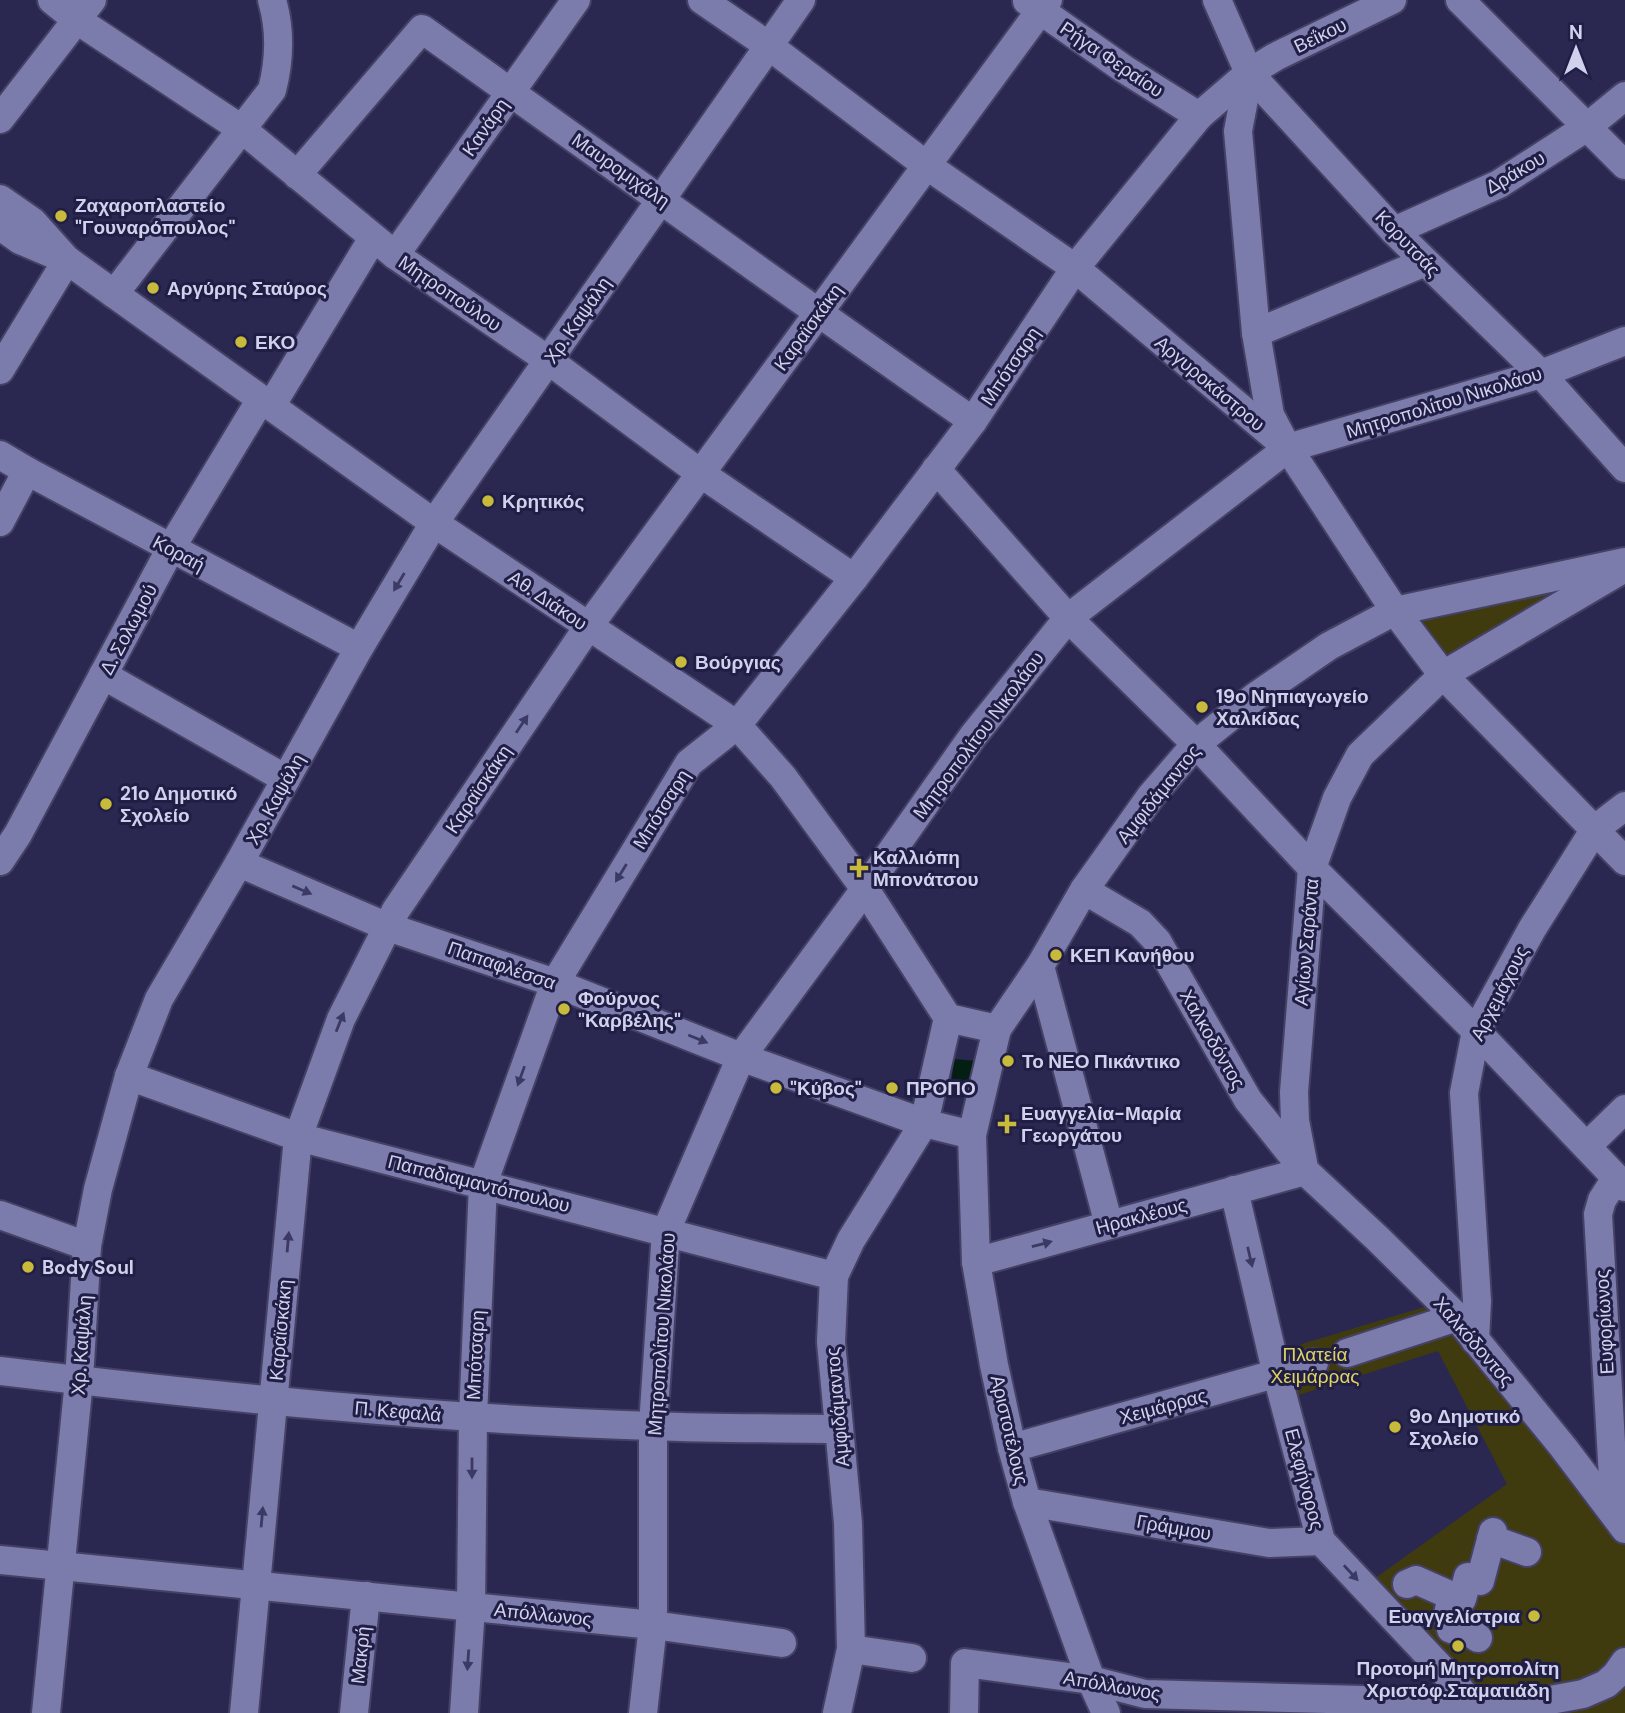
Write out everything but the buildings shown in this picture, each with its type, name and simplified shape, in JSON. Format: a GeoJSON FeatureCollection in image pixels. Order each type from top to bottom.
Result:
{"type":"FeatureCollection","features":[{"type":"Feature","properties":{"kind":"street","name":"Μητροπούλου"},"geometry":{"type":"LineString","coordinates":[[52,0],[85,10],[243,130],[384,246],[548,360],[701,473],[855,578]]}},
{"type":"Feature","properties":{"kind":"street"},"geometry":{"type":"LineString","coordinates":[[114,294],[272,90],[279,63],[279,21],[272,0]]}},
{"type":"Feature","properties":{"kind":"street","name":"Κανάρη"},"geometry":{"type":"LineString","coordinates":[[266,403],[384,246],[510,92],[576,0]]}},
{"type":"Feature","properties":{"kind":"street","name":"Αργυροκάστρου"},"geometry":{"type":"LineString","coordinates":[[702,0],[769,46],[926,165],[1075,268],[1288,448],[1395,611],[1443,675],[1625,861]]}},
{"type":"Feature","properties":{"kind":"street","name":"Χρ. Καψάλη"},"geometry":{"type":"LineString","coordinates":[[46,1713],[79,1380],[87,1246],[129,1076],[159,999],[239,863],[359,648],[434,523],[802,0]]}},
{"type":"Feature","properties":{"kind":"street","name":"Κορυτσάς"},"geometry":{"type":"LineString","coordinates":[[1217,0],[1249,73],[1394,231],[1541,374],[1625,468]]}},
{"type":"Feature","properties":{"kind":"street","name":"Βεΐκου"},"geometry":{"type":"LineString","coordinates":[[1249,73],[1275,57],[1392,0]]}},
{"type":"Feature","properties":{"kind":"street"},"geometry":{"type":"LineString","coordinates":[[1460,0],[1625,165]]}},
{"type":"Feature","properties":{"kind":"street","name":"Ρήγα Φεραίου"},"geometry":{"type":"LineString","coordinates":[[1038,4],[1125,69],[1199,116]]}},
{"type":"Feature","properties":{"kind":"street","name":"Καραϊσκάκη"},"geometry":{"type":"LineString","coordinates":[[244,1713],[298,1137],[341,1019],[396,910],[588,626],[926,165],[1038,4]]}},
{"type":"Feature","properties":{"kind":"street"},"geometry":{"type":"LineString","coordinates":[[0,119],[85,10]]}},
{"type":"Feature","properties":{"kind":"street","name":"Μαυρομιχάλη"},"geometry":{"type":"LineString","coordinates":[[297,175],[422,29],[662,199],[817,314],[973,421]]}},
{"type":"Feature","properties":{"kind":"street"},"geometry":{"type":"LineString","coordinates":[[1249,73],[1238,131],[1256,333],[1270,415],[1288,448]]}},
{"type":"Feature","properties":{"kind":"street","name":"Μπότσαρη"},"geometry":{"type":"LineString","coordinates":[[464,1713],[471,1607],[473,1417],[483,1184],[555,983],[689,763],[737,725],[855,578],[973,421],[1075,268],[1199,116],[1249,73]]}},
{"type":"Feature","properties":{"kind":"street","name":"Δράκου"},"geometry":{"type":"LineString","coordinates":[[1394,231],[1499,184],[1587,127],[1625,96]]}},
{"type":"Feature","properties":{"kind":"street","name":"Αθ. Διάκου"},"geometry":{"type":"LineString","coordinates":[[0,199],[33,222],[67,260],[434,523],[737,725],[783,777],[865,889],[948,1018]]}},
{"type":"Feature","properties":{"kind":"street","name":"Αθ. Διάκου"},"geometry":{"type":"LineString","coordinates":[[0,226],[20,240],[67,260]]}},
{"type":"Feature","properties":{"kind":"street"},"geometry":{"type":"LineString","coordinates":[[0,370],[67,260]]}},
{"type":"Feature","properties":{"kind":"street"},"geometry":{"type":"LineString","coordinates":[[1256,333],[1425,262]]}},
{"type":"Feature","properties":{"kind":"street","name":"Μητροπολίτου Νικολάου"},"geometry":{"type":"LineString","coordinates":[[643,1713],[653,1625],[653,1426],[666,1231],[741,1056],[865,889],[973,736],[1068,618],[1288,448],[1541,374],[1625,341]]}},
{"type":"Feature","properties":{"kind":"street","name":"Δ. Σολωμού"},"geometry":{"type":"LineString","coordinates":[[0,861],[18,834],[171,548],[266,403]]}},
{"type":"Feature","properties":{"kind":"street","name":"Κοραή"},"geometry":{"type":"LineString","coordinates":[[0,454],[27,471],[359,648]]}},
{"type":"Feature","properties":{"kind":"street"},"geometry":{"type":"LineString","coordinates":[[936,469],[1068,618],[1196,744],[1312,868],[1476,1031],[1621,1182]]}},
{"type":"Feature","properties":{"kind":"street"},"geometry":{"type":"LineString","coordinates":[[0,522],[27,471]]}},
{"type":"Feature","properties":{"kind":"street","name":"Αμφιδάμαντος"},"geometry":{"type":"LineString","coordinates":[[997,1029],[1040,966],[1084,890],[1151,796],[1196,744],[1256,696],[1329,646],[1395,611],[1625,562]]}},
{"type":"Feature","properties":{"kind":"street","name":"Αγίων Σαράντα"},"geometry":{"type":"LineString","coordinates":[[1305,1171],[1295,1121],[1294,1092],[1312,868],[1337,798],[1360,755],[1443,675],[1625,568]]}},
{"type":"Feature","properties":{"kind":"street"},"geometry":{"type":"LineString","coordinates":[[103,675],[286,779]]}},
{"type":"Feature","properties":{"kind":"street","name":"Αρχεμάχους"},"geometry":{"type":"LineString","coordinates":[[1475,1340],[1476,1301],[1464,1093],[1476,1031],[1532,929],[1595,829],[1625,806]]}},
{"type":"Feature","properties":{"kind":"street","name":"Παπαφλέσσα"},"geometry":{"type":"LineString","coordinates":[[239,863],[388,927],[555,983],[923,1124],[972,1135]]}},
{"type":"Feature","properties":{"kind":"street","name":"Χαλκοδόντος"},"geometry":{"type":"LineString","coordinates":[[1084,890],[1140,923],[1157,940],[1248,1100],[1305,1171]]}},
{"type":"Feature","properties":{"kind":"street"},"geometry":{"type":"LineString","coordinates":[[1040,966],[1109,1225]]}},
{"type":"Feature","properties":{"kind":"street"},"geometry":{"type":"LineString","coordinates":[[948,1018],[997,1029]]}},
{"type":"Feature","properties":{"kind":"street","name":"Αμφιδάμαντος"},"geometry":{"type":"LineString","coordinates":[[837,1713],[851,1648],[848,1523],[831,1342],[834,1276],[851,1240],[923,1124],[948,1018]]}},
{"type":"Feature","properties":{"kind":"street","name":"Αριστοτέλους"},"geometry":{"type":"LineString","coordinates":[[997,1029],[972,1135],[976,1262],[994,1365],[1027,1502],[1091,1680],[1106,1713]]}},
{"type":"Feature","properties":{"kind":"street","name":"Παπαδιαμαντόπουλου"},"geometry":{"type":"LineString","coordinates":[[129,1076],[298,1137],[834,1276]]}},
{"type":"Feature","properties":{"kind":"street"},"geometry":{"type":"LineString","coordinates":[[1587,1146],[1625,1108]]}},
{"type":"Feature","properties":{"kind":"street","name":"Ηρακλέους"},"geometry":{"type":"LineString","coordinates":[[976,1262],[1305,1171]]}},
{"type":"Feature","properties":{"kind":"street","name":"Χαλκόδοντος"},"geometry":{"type":"LineString","coordinates":[[1305,1171],[1457,1317],[1620,1521]]}},
{"type":"Feature","properties":{"kind":"street","name":"Ευφορίωνος"},"geometry":{"type":"LineString","coordinates":[[1620,1521],[1598,1214],[1602,1200],[1621,1182]]}},
{"type":"Feature","properties":{"kind":"street","name":"Ελεφήνορος"},"geometry":{"type":"LineString","coordinates":[[1234,1191],[1277,1375],[1321,1541],[1396,1595],[1465,1660],[1475,1708]]}},
{"type":"Feature","properties":{"kind":"street"},"geometry":{"type":"LineString","coordinates":[[0,1214],[87,1246]]}},
{"type":"Feature","properties":{"kind":"street","name":"Χειμάρρας"},"geometry":{"type":"LineString","coordinates":[[1012,1448],[1277,1375],[1314,1363],[1312,1355],[1343,1345],[1347,1353],[1457,1317]]}},
{"type":"Feature","properties":{"kind":"street","name":"Π. Κεφαλά"},"geometry":{"type":"LineString","coordinates":[[0,1371],[273,1401],[473,1417],[653,1426],[839,1429]]}},
{"type":"Feature","properties":{"kind":"street","name":"Γράμμου"},"geometry":{"type":"LineString","coordinates":[[1027,1502],[1269,1543],[1321,1541]]}},
{"type":"Feature","properties":{"kind":"street"},"geometry":{"type":"LineString","coordinates":[[1396,1595],[1416,1580],[1462,1599],[1468,1577],[1480,1581],[1492,1536],[1527,1552]]}},
{"type":"Feature","properties":{"kind":"street"},"geometry":{"type":"LineString","coordinates":[[0,1559],[256,1585]]}},
{"type":"Feature","properties":{"kind":"street","name":"Απόλλωνος"},"geometry":{"type":"LineString","coordinates":[[256,1585],[653,1625],[782,1643]]}},
{"type":"Feature","properties":{"kind":"street","name":"Μακρή"},"geometry":{"type":"LineString","coordinates":[[354,1713],[366,1596]]}},
{"type":"Feature","properties":{"kind":"street"},"geometry":{"type":"LineString","coordinates":[[1452,1596],[1448,1614],[1451,1629],[1471,1633],[1465,1660]]}},
{"type":"Feature","properties":{"kind":"street"},"geometry":{"type":"LineString","coordinates":[[851,1648],[912,1658]]}},
{"type":"Feature","properties":{"kind":"street","name":"Απόλλωνος"},"geometry":{"type":"LineString","coordinates":[[964,1713],[965,1662],[1091,1680],[1145,1694],[1475,1708],[1583,1694],[1606,1684],[1625,1661]]}},
{"type":"Feature","properties":{"kind":"street"},"geometry":{"type":"LineString","coordinates":[[1145,1694],[1170,1713]]}},
{"type":"Feature","properties":{"kind":"green space"},"geometry":{"type":"Polygon","coordinates":[[[1625,562],[1443,675],[1395,611],[1625,562]]]}},
{"type":"Feature","properties":{"kind":"green space","name":"Πλατεία Χειμάρρας"},"geometry":{"type":"Polygon","coordinates":[[[1441,1302],[1625,1529],[1625,1713],[1567,1713],[1562,1697],[1472,1703],[1364,1586],[1507,1484],[1438,1351],[1283,1400],[1272,1353],[1441,1302]]]}},
{"type":"Feature","properties":{"kind":"shaded area"},"geometry":{"type":"Polygon","coordinates":[[[954,1059],[976,1061],[971,1098],[950,1095],[954,1059]]]}},
{"type":"Feature","properties":{"kind":"place","name":"Ζαχαροπλαστείο \"Γουναρόπουλος\""},"geometry":{"type":"Point","coordinates":[61,216]}},
{"type":"Feature","properties":{"kind":"place","name":"Αργύρης Σταύρος"},"geometry":{"type":"Point","coordinates":[153,288]}},
{"type":"Feature","properties":{"kind":"place","name":"ΕΚΟ"},"geometry":{"type":"Point","coordinates":[241,342]}},
{"type":"Feature","properties":{"kind":"place","name":"Κρητικός"},"geometry":{"type":"Point","coordinates":[488,501]}},
{"type":"Feature","properties":{"kind":"place","name":"Βούργιας"},"geometry":{"type":"Point","coordinates":[681,662]}},
{"type":"Feature","properties":{"kind":"place","name":"19ο Νηπιαγωγείο Χαλκίδας"},"geometry":{"type":"Point","coordinates":[1202,707]}},
{"type":"Feature","properties":{"kind":"place","name":"21ο Δημοτικό Σχολείο"},"geometry":{"type":"Point","coordinates":[106,804]}},
{"type":"Feature","properties":{"kind":"place","name":"Καλλιόπη Μπονάτσου"},"geometry":{"type":"Point","coordinates":[859,868]}},
{"type":"Feature","properties":{"kind":"place","name":"ΚΕΠ Κανήθου"},"geometry":{"type":"Point","coordinates":[1056,955]}},
{"type":"Feature","properties":{"kind":"place","name":"Φούρνος \"Καρβέλης\""},"geometry":{"type":"Point","coordinates":[564,1009]}},
{"type":"Feature","properties":{"kind":"place","name":"Το ΝΕΟ Πικάντικο"},"geometry":{"type":"Point","coordinates":[1008,1061]}},
{"type":"Feature","properties":{"kind":"place","name":"\"Κύβος\""},"geometry":{"type":"Point","coordinates":[776,1088]}},
{"type":"Feature","properties":{"kind":"place","name":"ΠΡΟΠΟ"},"geometry":{"type":"Point","coordinates":[892,1088]}},
{"type":"Feature","properties":{"kind":"place","name":"Ευαγγελία-Μαρία Γεωργάτου"},"geometry":{"type":"Point","coordinates":[1007,1124]}},
{"type":"Feature","properties":{"kind":"place","name":"Body Soul"},"geometry":{"type":"Point","coordinates":[28,1267]}},
{"type":"Feature","properties":{"kind":"place","name":"9ο Δημοτικό Σχολείο"},"geometry":{"type":"Point","coordinates":[1395,1427]}},
{"type":"Feature","properties":{"kind":"place","name":"Ευαγγελίστρια"},"geometry":{"type":"Point","coordinates":[1534,1616]}},
{"type":"Feature","properties":{"kind":"place","name":"Προτομή Μητροπολίτη Χριστόφ.Σταματιάδη"},"geometry":{"type":"Point","coordinates":[1458,1646]}}]}
